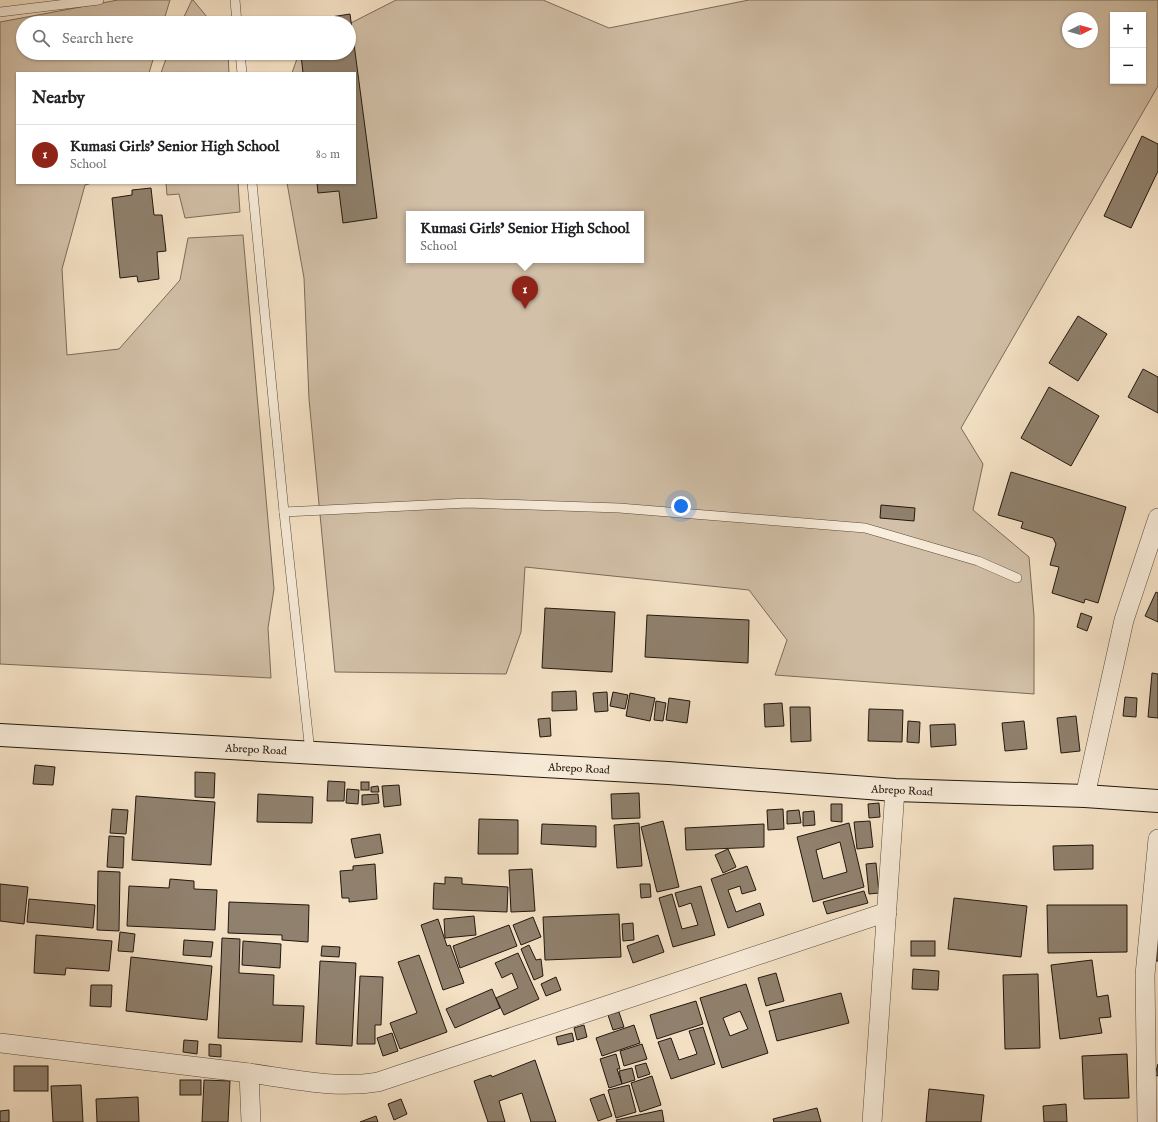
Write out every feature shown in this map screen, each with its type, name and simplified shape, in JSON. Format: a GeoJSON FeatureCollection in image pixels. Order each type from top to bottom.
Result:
{"type":"FeatureCollection","features":[{"type":"Feature","properties":{"kind":"main road","name":"Abrepo Road"},"geometry":{"type":"LineString","coordinates":[[0,735],[668,773],[895,790],[1085,796],[1158,800]]}},
{"type":"Feature","properties":{"kind":"street"},"geometry":{"type":"LineString","coordinates":[[1085,796],[1124,620],[1158,518]]}},
{"type":"Feature","properties":{"kind":"street"},"geometry":{"type":"LineString","coordinates":[[872,1122],[895,790]]}},
{"type":"Feature","properties":{"kind":"street"},"geometry":{"type":"LineString","coordinates":[[1147,1122],[1146,975],[1158,839]]}},
{"type":"Feature","properties":{"kind":"street"},"geometry":{"type":"LineString","coordinates":[[0,1043],[340,1085],[359,1085],[378,1082],[887,912]]}},
{"type":"Feature","properties":{"kind":"street"},"geometry":{"type":"LineString","coordinates":[[249,1073],[251,1122]]}},
{"type":"Feature","properties":{"kind":"lane"},"geometry":{"type":"LineString","coordinates":[[0,12],[99,0]]}},
{"type":"Feature","properties":{"kind":"lane"},"geometry":{"type":"LineString","coordinates":[[235,0],[236,16]]}},
{"type":"Feature","properties":{"kind":"lane"},"geometry":{"type":"LineString","coordinates":[[241,60],[242,72]]}},
{"type":"Feature","properties":{"kind":"lane"},"geometry":{"type":"LineString","coordinates":[[252,184],[284,512],[310,752]]}},
{"type":"Feature","properties":{"kind":"lane"},"geometry":{"type":"LineString","coordinates":[[284,512],[468,503],[619,508],[865,528],[978,561],[1018,578]]}},
{"type":"Feature","properties":{"kind":"shaded area"},"geometry":{"type":"Polygon","coordinates":[[[118,0],[170,0],[165,16],[32,16],[118,0]]]}},
{"type":"Feature","properties":{"kind":"shaded area"},"geometry":{"type":"Polygon","coordinates":[[[193,0],[206,16],[184,16],[193,0]]]}},
{"type":"Feature","properties":{"kind":"shaded area"},"geometry":{"type":"Polygon","coordinates":[[[396,0],[543,0],[609,28],[749,0],[1158,0],[1158,86],[961,428],[983,464],[973,510],[1029,557],[1034,616],[1034,694],[775,675],[787,640],[749,590],[525,567],[521,632],[506,674],[335,672],[309,399],[304,278],[287,184],[356,184],[356,72],[292,72],[297,60],[356,60],[356,20],[396,0]]]}},
{"type":"Feature","properties":{"kind":"shaded area"},"geometry":{"type":"Polygon","coordinates":[[[16,19],[16,60],[153,60],[149,72],[16,72],[16,184],[88,184],[85,185],[62,269],[67,355],[119,349],[180,280],[188,238],[243,235],[274,589],[268,628],[271,678],[0,664],[0,22],[16,19]]]}},
{"type":"Feature","properties":{"kind":"shaded area"},"geometry":{"type":"Polygon","coordinates":[[[166,60],[228,60],[229,72],[161,72],[166,60]]]}},
{"type":"Feature","properties":{"kind":"shaded area"},"geometry":{"type":"Polygon","coordinates":[[[166,184],[238,184],[240,212],[185,218],[179,194],[167,195],[166,184]]]}},
{"type":"Feature","properties":{"kind":"building"},"geometry":{"type":"Polygon","coordinates":[[[350,14],[350,16],[337,16],[350,14]]]}},
{"type":"Feature","properties":{"kind":"building"},"geometry":{"type":"Polygon","coordinates":[[[356,59],[377,218],[343,223],[339,191],[318,193],[317,184],[356,184],[356,72],[303,72],[302,60],[356,59]]]}},
{"type":"Feature","properties":{"kind":"building"},"geometry":{"type":"Polygon","coordinates":[[[1142,136],[1158,144],[1158,171],[1131,228],[1104,216],[1142,136]]]}},
{"type":"Feature","properties":{"kind":"building"},"geometry":{"type":"Polygon","coordinates":[[[151,188],[154,215],[162,215],[166,251],[157,252],[159,279],[138,282],[137,276],[120,278],[112,198],[132,195],[132,190],[151,188]]]}},
{"type":"Feature","properties":{"kind":"building"},"geometry":{"type":"Polygon","coordinates":[[[1078,316],[1107,334],[1078,381],[1049,363],[1078,316]]]}},
{"type":"Feature","properties":{"kind":"building"},"geometry":{"type":"Polygon","coordinates":[[[1143,369],[1158,377],[1158,413],[1128,397],[1143,369]]]}},
{"type":"Feature","properties":{"kind":"building"},"geometry":{"type":"Polygon","coordinates":[[[1049,387],[1099,416],[1071,466],[1021,438],[1049,387]]]}},
{"type":"Feature","properties":{"kind":"building"},"geometry":{"type":"Polygon","coordinates":[[[1011,472],[1126,507],[1098,603],[1085,599],[1084,603],[1052,593],[1059,567],[1050,565],[1056,544],[1053,538],[1021,528],[1023,522],[998,515],[1011,472]]]}},
{"type":"Feature","properties":{"kind":"building"},"geometry":{"type":"Polygon","coordinates":[[[881,505],[915,508],[914,521],[880,518],[881,505]]]}},
{"type":"Feature","properties":{"kind":"building"},"geometry":{"type":"Polygon","coordinates":[[[1156,592],[1158,593],[1158,622],[1145,616],[1156,592]]]}},
{"type":"Feature","properties":{"kind":"building"},"geometry":{"type":"Polygon","coordinates":[[[545,608],[615,612],[612,672],[542,668],[545,608]]]}},
{"type":"Feature","properties":{"kind":"building"},"geometry":{"type":"Polygon","coordinates":[[[1081,613],[1092,617],[1087,631],[1077,627],[1081,613]]]}},
{"type":"Feature","properties":{"kind":"building"},"geometry":{"type":"Polygon","coordinates":[[[647,615],[749,620],[748,663],[645,657],[647,615]]]}},
{"type":"Feature","properties":{"kind":"building"},"geometry":{"type":"Polygon","coordinates":[[[1152,673],[1158,674],[1158,718],[1148,717],[1152,673]]]}},
{"type":"Feature","properties":{"kind":"building"},"geometry":{"type":"Polygon","coordinates":[[[576,691],[577,710],[552,711],[552,692],[576,691]]]}},
{"type":"Feature","properties":{"kind":"building"},"geometry":{"type":"Polygon","coordinates":[[[607,692],[608,711],[595,712],[593,693],[607,692]]]}},
{"type":"Feature","properties":{"kind":"building"},"geometry":{"type":"Polygon","coordinates":[[[613,692],[628,695],[625,709],[610,706],[613,692]]]}},
{"type":"Feature","properties":{"kind":"building"},"geometry":{"type":"Polygon","coordinates":[[[630,693],[655,698],[650,721],[626,716],[630,693]]]}},
{"type":"Feature","properties":{"kind":"building"},"geometry":{"type":"Polygon","coordinates":[[[1125,697],[1137,698],[1136,717],[1123,716],[1125,697]]]}},
{"type":"Feature","properties":{"kind":"building"},"geometry":{"type":"Polygon","coordinates":[[[669,698],[690,701],[687,723],[666,720],[669,698]]]}},
{"type":"Feature","properties":{"kind":"building"},"geometry":{"type":"Polygon","coordinates":[[[656,701],[666,703],[663,721],[654,720],[656,701]]]}},
{"type":"Feature","properties":{"kind":"building"},"geometry":{"type":"Polygon","coordinates":[[[782,703],[784,726],[765,727],[764,704],[782,703]]]}},
{"type":"Feature","properties":{"kind":"building"},"geometry":{"type":"Polygon","coordinates":[[[790,707],[810,707],[811,741],[791,742],[790,707]]]}},
{"type":"Feature","properties":{"kind":"building"},"geometry":{"type":"Polygon","coordinates":[[[869,709],[903,710],[902,742],[868,741],[869,709]]]}},
{"type":"Feature","properties":{"kind":"building"},"geometry":{"type":"Polygon","coordinates":[[[1076,716],[1080,751],[1061,753],[1057,718],[1076,716]]]}},
{"type":"Feature","properties":{"kind":"building"},"geometry":{"type":"Polygon","coordinates":[[[550,718],[551,736],[540,737],[538,719],[550,718]]]}},
{"type":"Feature","properties":{"kind":"building"},"geometry":{"type":"Polygon","coordinates":[[[908,721],[920,722],[919,743],[907,742],[908,721]]]}},
{"type":"Feature","properties":{"kind":"building"},"geometry":{"type":"Polygon","coordinates":[[[1024,721],[1027,749],[1005,751],[1002,723],[1024,721]]]}},
{"type":"Feature","properties":{"kind":"building"},"geometry":{"type":"Polygon","coordinates":[[[955,724],[956,745],[931,747],[930,725],[955,724]]]}},
{"type":"Feature","properties":{"kind":"building"},"geometry":{"type":"Polygon","coordinates":[[[35,765],[55,767],[53,785],[33,784],[35,765]]]}},
{"type":"Feature","properties":{"kind":"building"},"geometry":{"type":"Polygon","coordinates":[[[195,772],[215,773],[214,798],[195,797],[195,772]]]}},
{"type":"Feature","properties":{"kind":"building"},"geometry":{"type":"Polygon","coordinates":[[[328,781],[345,782],[344,801],[327,801],[328,781]]]}},
{"type":"Feature","properties":{"kind":"building"},"geometry":{"type":"Polygon","coordinates":[[[361,782],[369,782],[369,790],[361,790],[361,782]]]}},
{"type":"Feature","properties":{"kind":"building"},"geometry":{"type":"Polygon","coordinates":[[[399,785],[401,805],[384,807],[382,786],[399,785]]]}},
{"type":"Feature","properties":{"kind":"building"},"geometry":{"type":"Polygon","coordinates":[[[378,786],[379,792],[371,792],[371,787],[378,786]]]}},
{"type":"Feature","properties":{"kind":"building"},"geometry":{"type":"Polygon","coordinates":[[[347,789],[359,790],[358,804],[346,803],[347,789]]]}},
{"type":"Feature","properties":{"kind":"building"},"geometry":{"type":"Polygon","coordinates":[[[639,793],[640,818],[612,819],[611,794],[639,793]]]}},
{"type":"Feature","properties":{"kind":"building"},"geometry":{"type":"Polygon","coordinates":[[[258,794],[313,797],[312,823],[257,822],[258,794]]]}},
{"type":"Feature","properties":{"kind":"building"},"geometry":{"type":"Polygon","coordinates":[[[378,794],[379,803],[362,805],[362,795],[378,794]]]}},
{"type":"Feature","properties":{"kind":"building"},"geometry":{"type":"Polygon","coordinates":[[[136,796],[215,802],[211,865],[132,860],[136,796]]]}},
{"type":"Feature","properties":{"kind":"building"},"geometry":{"type":"Polygon","coordinates":[[[879,803],[880,817],[869,818],[868,804],[879,803]]]}},
{"type":"Feature","properties":{"kind":"building"},"geometry":{"type":"Polygon","coordinates":[[[831,804],[842,804],[842,822],[831,821],[831,804]]]}},
{"type":"Feature","properties":{"kind":"building"},"geometry":{"type":"Polygon","coordinates":[[[112,809],[128,810],[126,834],[110,833],[112,809]]]}},
{"type":"Feature","properties":{"kind":"building"},"geometry":{"type":"Polygon","coordinates":[[[783,809],[784,829],[768,830],[767,810],[783,809]]]}},
{"type":"Feature","properties":{"kind":"building"},"geometry":{"type":"Polygon","coordinates":[[[799,810],[801,823],[787,824],[787,811],[799,810]]]}},
{"type":"Feature","properties":{"kind":"building"},"geometry":{"type":"Polygon","coordinates":[[[814,811],[815,825],[803,826],[803,812],[814,811]]]}},
{"type":"Feature","properties":{"kind":"building"},"geometry":{"type":"Polygon","coordinates":[[[479,819],[518,820],[518,854],[478,854],[479,819]]]}},
{"type":"Feature","properties":{"kind":"building"},"geometry":{"type":"Polygon","coordinates":[[[663,821],[679,887],[657,892],[641,827],[663,821]]]}},
{"type":"Feature","properties":{"kind":"building"},"geometry":{"type":"Polygon","coordinates":[[[870,821],[873,847],[857,849],[854,822],[870,821]]]}},
{"type":"Feature","properties":{"kind":"building"},"geometry":{"type":"Polygon","coordinates":[[[639,823],[642,866],[617,868],[614,825],[639,823]]]}},
{"type":"Feature","properties":{"kind":"building"},"geometry":{"type":"Polygon","coordinates":[[[849,823],[864,887],[813,902],[797,837],[849,823]],[[840,842],[816,850],[823,879],[847,872],[840,842]]]}},
{"type":"Feature","properties":{"kind":"building"},"geometry":{"type":"Polygon","coordinates":[[[542,824],[596,826],[596,847],[541,844],[542,824]]]}},
{"type":"Feature","properties":{"kind":"building"},"geometry":{"type":"Polygon","coordinates":[[[764,824],[764,847],[686,850],[685,828],[764,824]]]}},
{"type":"Feature","properties":{"kind":"building"},"geometry":{"type":"Polygon","coordinates":[[[380,834],[383,853],[355,858],[351,839],[380,834]]]}},
{"type":"Feature","properties":{"kind":"building"},"geometry":{"type":"Polygon","coordinates":[[[109,836],[124,837],[123,868],[107,867],[109,836]]]}},
{"type":"Feature","properties":{"kind":"building"},"geometry":{"type":"Polygon","coordinates":[[[1093,845],[1093,869],[1054,870],[1053,846],[1093,845]]]}},
{"type":"Feature","properties":{"kind":"building"},"geometry":{"type":"Polygon","coordinates":[[[728,849],[736,867],[723,873],[715,855],[728,849]]]}},
{"type":"Feature","properties":{"kind":"building"},"geometry":{"type":"Polygon","coordinates":[[[876,863],[879,893],[869,894],[866,864],[876,863]]]}},
{"type":"Feature","properties":{"kind":"building"},"geometry":{"type":"Polygon","coordinates":[[[375,864],[377,899],[349,902],[349,898],[342,898],[340,871],[353,870],[353,866],[375,864]]]}},
{"type":"Feature","properties":{"kind":"building"},"geometry":{"type":"Polygon","coordinates":[[[747,866],[756,890],[742,894],[740,886],[728,890],[736,912],[760,903],[764,915],[728,928],[711,879],[747,866]]]}},
{"type":"Feature","properties":{"kind":"building"},"geometry":{"type":"Polygon","coordinates":[[[532,869],[535,911],[511,912],[509,870],[532,869]]]}},
{"type":"Feature","properties":{"kind":"building"},"geometry":{"type":"Polygon","coordinates":[[[98,871],[120,872],[119,931],[97,930],[98,871]]]}},
{"type":"Feature","properties":{"kind":"building"},"geometry":{"type":"Polygon","coordinates":[[[445,877],[462,878],[462,884],[508,887],[507,912],[433,909],[434,883],[445,884],[445,877]]]}},
{"type":"Feature","properties":{"kind":"building"},"geometry":{"type":"Polygon","coordinates":[[[170,879],[194,881],[194,889],[217,890],[215,930],[127,926],[129,886],[169,888],[170,879]]]}},
{"type":"Feature","properties":{"kind":"building"},"geometry":{"type":"Polygon","coordinates":[[[0,884],[28,887],[24,924],[0,921],[0,884]]]}},
{"type":"Feature","properties":{"kind":"building"},"geometry":{"type":"Polygon","coordinates":[[[640,884],[650,884],[651,897],[641,898],[640,884]]]}},
{"type":"Feature","properties":{"kind":"building"},"geometry":{"type":"Polygon","coordinates":[[[701,886],[715,935],[673,947],[659,898],[672,894],[682,929],[698,925],[691,903],[679,907],[675,893],[701,886]]]}},
{"type":"Feature","properties":{"kind":"building"},"geometry":{"type":"Polygon","coordinates":[[[864,891],[868,903],[827,914],[823,902],[864,891]]]}},
{"type":"Feature","properties":{"kind":"building"},"geometry":{"type":"Polygon","coordinates":[[[954,898],[1027,906],[1021,957],[948,949],[954,898]]]}},
{"type":"Feature","properties":{"kind":"building"},"geometry":{"type":"Polygon","coordinates":[[[29,899],[95,905],[93,928],[27,922],[29,899]]]}},
{"type":"Feature","properties":{"kind":"building"},"geometry":{"type":"Polygon","coordinates":[[[229,902],[309,905],[308,942],[282,940],[282,935],[228,933],[229,902]]]}},
{"type":"Feature","properties":{"kind":"building"},"geometry":{"type":"Polygon","coordinates":[[[1047,905],[1127,905],[1127,952],[1048,953],[1047,905]]]}},
{"type":"Feature","properties":{"kind":"building"},"geometry":{"type":"Polygon","coordinates":[[[619,914],[621,957],[545,960],[543,917],[619,914]]]}},
{"type":"Feature","properties":{"kind":"building"},"geometry":{"type":"Polygon","coordinates":[[[474,916],[476,935],[445,938],[444,919],[474,916]]]}},
{"type":"Feature","properties":{"kind":"building"},"geometry":{"type":"Polygon","coordinates":[[[533,917],[541,937],[521,945],[513,925],[533,917]]]}},
{"type":"Feature","properties":{"kind":"building"},"geometry":{"type":"Polygon","coordinates":[[[438,919],[447,946],[450,945],[464,983],[443,990],[421,925],[438,919]]]}},
{"type":"Feature","properties":{"kind":"building"},"geometry":{"type":"Polygon","coordinates":[[[633,923],[634,940],[623,941],[622,924],[633,923]]]}},
{"type":"Feature","properties":{"kind":"building"},"geometry":{"type":"Polygon","coordinates":[[[509,925],[517,946],[460,968],[453,946],[509,925]]]}},
{"type":"Feature","properties":{"kind":"building"},"geometry":{"type":"Polygon","coordinates":[[[1156,929],[1158,929],[1158,961],[1156,961],[1156,929]]]}},
{"type":"Feature","properties":{"kind":"building"},"geometry":{"type":"Polygon","coordinates":[[[120,932],[135,934],[133,952],[118,951],[120,932]]]}},
{"type":"Feature","properties":{"kind":"building"},"geometry":{"type":"Polygon","coordinates":[[[36,935],[112,941],[109,971],[66,968],[65,975],[34,973],[36,935]]]}},
{"type":"Feature","properties":{"kind":"building"},"geometry":{"type":"Polygon","coordinates":[[[658,935],[664,952],[633,963],[627,946],[658,935]]]}},
{"type":"Feature","properties":{"kind":"building"},"geometry":{"type":"Polygon","coordinates":[[[222,938],[240,939],[239,973],[274,975],[273,1005],[304,1006],[302,1042],[218,1038],[222,938]]]}},
{"type":"Feature","properties":{"kind":"building"},"geometry":{"type":"Polygon","coordinates":[[[184,940],[213,942],[211,957],[183,955],[184,940]]]}},
{"type":"Feature","properties":{"kind":"building"},"geometry":{"type":"Polygon","coordinates":[[[243,941],[281,944],[280,968],[242,965],[243,941]]]}},
{"type":"Feature","properties":{"kind":"building"},"geometry":{"type":"Polygon","coordinates":[[[911,941],[935,941],[935,956],[911,956],[911,941]]]}},
{"type":"Feature","properties":{"kind":"building"},"geometry":{"type":"Polygon","coordinates":[[[529,945],[536,960],[541,959],[543,976],[534,980],[521,949],[529,945]]]}},
{"type":"Feature","properties":{"kind":"building"},"geometry":{"type":"Polygon","coordinates":[[[322,946],[340,947],[339,957],[321,956],[322,946]]]}},
{"type":"Feature","properties":{"kind":"building"},"geometry":{"type":"Polygon","coordinates":[[[518,953],[539,999],[504,1015],[496,998],[518,988],[512,973],[502,978],[495,963],[518,953]]]}},
{"type":"Feature","properties":{"kind":"building"},"geometry":{"type":"Polygon","coordinates":[[[419,955],[447,1032],[400,1049],[390,1023],[417,1013],[398,962],[419,955]]]}},
{"type":"Feature","properties":{"kind":"building"},"geometry":{"type":"Polygon","coordinates":[[[131,957],[212,966],[207,1020],[126,1011],[131,957]]]}},
{"type":"Feature","properties":{"kind":"building"},"geometry":{"type":"Polygon","coordinates":[[[1092,960],[1097,997],[1108,995],[1111,1017],[1099,1018],[1102,1033],[1060,1039],[1051,965],[1092,960]]]}},
{"type":"Feature","properties":{"kind":"building"},"geometry":{"type":"Polygon","coordinates":[[[320,961],[356,963],[352,1046],[316,1044],[320,961]]]}},
{"type":"Feature","properties":{"kind":"building"},"geometry":{"type":"Polygon","coordinates":[[[913,969],[939,971],[938,990],[912,989],[913,969]]]}},
{"type":"Feature","properties":{"kind":"building"},"geometry":{"type":"Polygon","coordinates":[[[776,973],[784,1001],[766,1006],[758,978],[776,973]]]}},
{"type":"Feature","properties":{"kind":"building"},"geometry":{"type":"Polygon","coordinates":[[[1038,974],[1040,1048],[1005,1049],[1003,975],[1038,974]]]}},
{"type":"Feature","properties":{"kind":"building"},"geometry":{"type":"Polygon","coordinates":[[[360,976],[383,977],[381,1025],[375,1025],[375,1044],[357,1044],[360,976]]]}},
{"type":"Feature","properties":{"kind":"building"},"geometry":{"type":"Polygon","coordinates":[[[556,977],[561,990],[546,996],[541,984],[556,977]]]}},
{"type":"Feature","properties":{"kind":"building"},"geometry":{"type":"Polygon","coordinates":[[[746,984],[768,1053],[722,1068],[700,998],[746,984]],[[740,1011],[723,1018],[730,1036],[748,1029],[740,1011]]]}},
{"type":"Feature","properties":{"kind":"building"},"geometry":{"type":"Polygon","coordinates":[[[91,985],[112,985],[111,1007],[90,1006],[91,985]]]}},
{"type":"Feature","properties":{"kind":"building"},"geometry":{"type":"Polygon","coordinates":[[[492,989],[500,1008],[455,1028],[446,1009],[492,989]]]}},
{"type":"Feature","properties":{"kind":"building"},"geometry":{"type":"Polygon","coordinates":[[[841,993],[849,1023],[777,1041],[769,1011],[841,993]]]}},
{"type":"Feature","properties":{"kind":"building"},"geometry":{"type":"Polygon","coordinates":[[[696,1001],[703,1024],[657,1039],[650,1015],[696,1001]]]}},
{"type":"Feature","properties":{"kind":"building"},"geometry":{"type":"Polygon","coordinates":[[[619,1012],[624,1027],[613,1030],[608,1015],[619,1012]]]}},
{"type":"Feature","properties":{"kind":"building"},"geometry":{"type":"Polygon","coordinates":[[[584,1025],[587,1037],[577,1040],[574,1028],[584,1025]]]}},
{"type":"Feature","properties":{"kind":"building"},"geometry":{"type":"Polygon","coordinates":[[[634,1025],[640,1043],[602,1056],[596,1038],[634,1025]]]}},
{"type":"Feature","properties":{"kind":"building"},"geometry":{"type":"Polygon","coordinates":[[[703,1027],[715,1064],[671,1079],[658,1042],[671,1038],[679,1060],[697,1054],[689,1031],[703,1027]]]}},
{"type":"Feature","properties":{"kind":"building"},"geometry":{"type":"Polygon","coordinates":[[[392,1033],[398,1051],[383,1056],[377,1038],[392,1033]]]}},
{"type":"Feature","properties":{"kind":"building"},"geometry":{"type":"Polygon","coordinates":[[[572,1033],[574,1041],[558,1045],[556,1037],[572,1033]]]}},
{"type":"Feature","properties":{"kind":"building"},"geometry":{"type":"Polygon","coordinates":[[[184,1040],[198,1041],[197,1054],[183,1052],[184,1040]]]}},
{"type":"Feature","properties":{"kind":"building"},"geometry":{"type":"Polygon","coordinates":[[[209,1044],[221,1045],[221,1057],[209,1056],[209,1044]]]}},
{"type":"Feature","properties":{"kind":"building"},"geometry":{"type":"Polygon","coordinates":[[[642,1044],[647,1059],[624,1066],[620,1051],[642,1044]]]}},
{"type":"Feature","properties":{"kind":"building"},"geometry":{"type":"Polygon","coordinates":[[[616,1054],[620,1069],[617,1069],[622,1084],[609,1088],[600,1059],[616,1054]]]}},
{"type":"Feature","properties":{"kind":"building"},"geometry":{"type":"Polygon","coordinates":[[[1127,1054],[1129,1098],[1084,1099],[1082,1056],[1127,1054]]]}},
{"type":"Feature","properties":{"kind":"building"},"geometry":{"type":"Polygon","coordinates":[[[535,1060],[556,1122],[531,1122],[522,1093],[499,1101],[505,1122],[488,1122],[474,1081],[491,1075],[492,1077],[535,1060]]]}},
{"type":"Feature","properties":{"kind":"building"},"geometry":{"type":"Polygon","coordinates":[[[646,1063],[650,1074],[638,1078],[635,1066],[646,1063]]]}},
{"type":"Feature","properties":{"kind":"building"},"geometry":{"type":"Polygon","coordinates":[[[1158,1064],[1158,1076],[1155,1075],[1158,1064]]]}},
{"type":"Feature","properties":{"kind":"building"},"geometry":{"type":"Polygon","coordinates":[[[14,1066],[48,1066],[48,1091],[14,1091],[14,1066]]]}},
{"type":"Feature","properties":{"kind":"building"},"geometry":{"type":"Polygon","coordinates":[[[632,1068],[635,1080],[622,1084],[619,1071],[632,1068]]]}},
{"type":"Feature","properties":{"kind":"building"},"geometry":{"type":"Polygon","coordinates":[[[652,1076],[661,1105],[640,1112],[631,1083],[652,1076]]]}},
{"type":"Feature","properties":{"kind":"building"},"geometry":{"type":"Polygon","coordinates":[[[180,1080],[201,1080],[201,1095],[180,1095],[180,1080]]]}},
{"type":"Feature","properties":{"kind":"building"},"geometry":{"type":"Polygon","coordinates":[[[204,1080],[230,1081],[228,1122],[202,1122],[204,1080]]]}},
{"type":"Feature","properties":{"kind":"building"},"geometry":{"type":"Polygon","coordinates":[[[81,1085],[83,1122],[53,1122],[51,1086],[81,1085]]]}},
{"type":"Feature","properties":{"kind":"building"},"geometry":{"type":"Polygon","coordinates":[[[629,1085],[636,1112],[616,1118],[608,1090],[629,1085]]]}},
{"type":"Feature","properties":{"kind":"building"},"geometry":{"type":"Polygon","coordinates":[[[929,1089],[984,1095],[981,1122],[926,1122],[929,1089]]]}},
{"type":"Feature","properties":{"kind":"building"},"geometry":{"type":"Polygon","coordinates":[[[604,1094],[612,1116],[598,1121],[590,1099],[604,1094]]]}},
{"type":"Feature","properties":{"kind":"building"},"geometry":{"type":"Polygon","coordinates":[[[138,1097],[139,1122],[97,1122],[96,1099],[138,1097]]]}},
{"type":"Feature","properties":{"kind":"building"},"geometry":{"type":"Polygon","coordinates":[[[401,1099],[407,1114],[394,1120],[388,1104],[401,1099]]]}},
{"type":"Feature","properties":{"kind":"building"},"geometry":{"type":"Polygon","coordinates":[[[1066,1104],[1067,1122],[1044,1122],[1043,1106],[1066,1104]]]}},
{"type":"Feature","properties":{"kind":"building"},"geometry":{"type":"Polygon","coordinates":[[[817,1108],[821,1122],[774,1122],[773,1119],[817,1108]]]}},
{"type":"Feature","properties":{"kind":"building"},"geometry":{"type":"Polygon","coordinates":[[[9,1110],[9,1122],[0,1122],[0,1111],[9,1110]]]}},
{"type":"Feature","properties":{"kind":"building"},"geometry":{"type":"Polygon","coordinates":[[[662,1110],[664,1122],[617,1122],[616,1120],[662,1110]]]}},
{"type":"Feature","properties":{"kind":"building"},"geometry":{"type":"Polygon","coordinates":[[[376,1116],[378,1122],[360,1122],[376,1116]]]}},
{"type":"Feature","properties":{"kind":"place","name":"Kumasi Girls' Senior High School"},"geometry":{"type":"Point","coordinates":[525,309]}}]}
